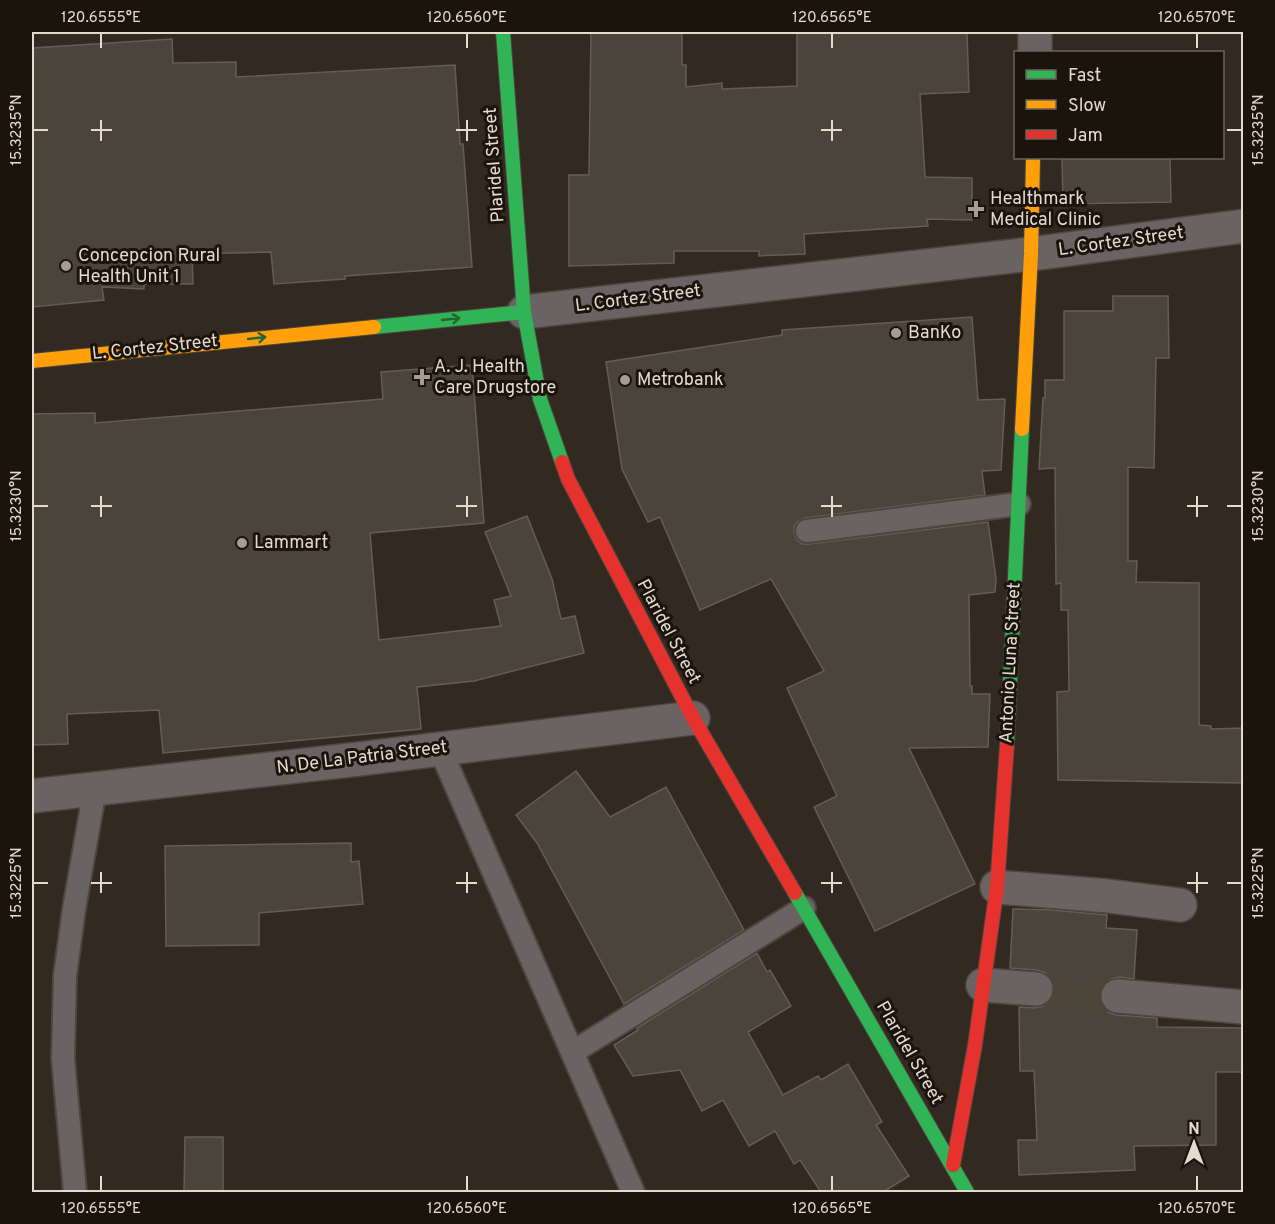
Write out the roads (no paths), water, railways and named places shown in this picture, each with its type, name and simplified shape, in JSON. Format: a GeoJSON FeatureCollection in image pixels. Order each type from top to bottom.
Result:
{"type":"FeatureCollection","features":[{"type":"Feature","properties":{"kind":"street","name":"Plaridel Street"},"geometry":{"type":"LineString","coordinates":[[503,32],[524,312],[540,399],[567,479],[693,718],[967,1192]]}},
{"type":"Feature","properties":{"kind":"street"},"geometry":{"type":"LineString","coordinates":[[1035,32],[1035,51]]}},
{"type":"Feature","properties":{"kind":"street","name":"Antonio Luna Street"},"geometry":{"type":"LineString","coordinates":[[952,1165],[975,1046],[997,887],[1019,504],[1031,254],[1033,159]]}},
{"type":"Feature","properties":{"kind":"street","name":"L. Cortez Street"},"geometry":{"type":"LineString","coordinates":[[32,361],[524,312],[1031,254],[1244,226]]}},
{"type":"Feature","properties":{"kind":"street","name":"N. De La Patria Street"},"geometry":{"type":"LineString","coordinates":[[32,796],[693,718]]}},
{"type":"Feature","properties":{"kind":"street"},"geometry":{"type":"LineString","coordinates":[[997,887],[1108,896],[1180,905]]}},
{"type":"Feature","properties":{"kind":"street"},"geometry":{"type":"LineString","coordinates":[[983,984],[1036,989]]}},
{"type":"Feature","properties":{"kind":"street"},"geometry":{"type":"LineString","coordinates":[[1118,996],[1244,1007]]}},
{"type":"Feature","properties":{"kind":"lane"},"geometry":{"type":"LineString","coordinates":[[807,531],[1019,504]]}},
{"type":"Feature","properties":{"kind":"lane"},"geometry":{"type":"LineString","coordinates":[[440,749],[633,1192]]}},
{"type":"Feature","properties":{"kind":"lane"},"geometry":{"type":"LineString","coordinates":[[75,1192],[63,1059],[65,976],[95,789]]}},
{"type":"Feature","properties":{"kind":"lane"},"geometry":{"type":"LineString","coordinates":[[573,1052],[804,908]]}},
{"type":"Feature","properties":{"kind":"tunnel"},"geometry":{"type":"LineString","coordinates":[[1036,989],[1118,996]]}},
{"type":"Feature","properties":{"kind":"place","name":"Healthmark Medical Clinic"},"geometry":{"type":"Point","coordinates":[976,209]}},
{"type":"Feature","properties":{"kind":"place","name":"Concepcion Rural Health Unit 1"},"geometry":{"type":"Point","coordinates":[66,266]}},
{"type":"Feature","properties":{"kind":"place","name":"BanKo"},"geometry":{"type":"Point","coordinates":[896,333]}},
{"type":"Feature","properties":{"kind":"place","name":"A. J. Health Care Drugstore"},"geometry":{"type":"Point","coordinates":[422,377]}},
{"type":"Feature","properties":{"kind":"place","name":"Metrobank"},"geometry":{"type":"Point","coordinates":[625,380]}},
{"type":"Feature","properties":{"kind":"place","name":"Lammart"},"geometry":{"type":"Point","coordinates":[242,543]}}]}
